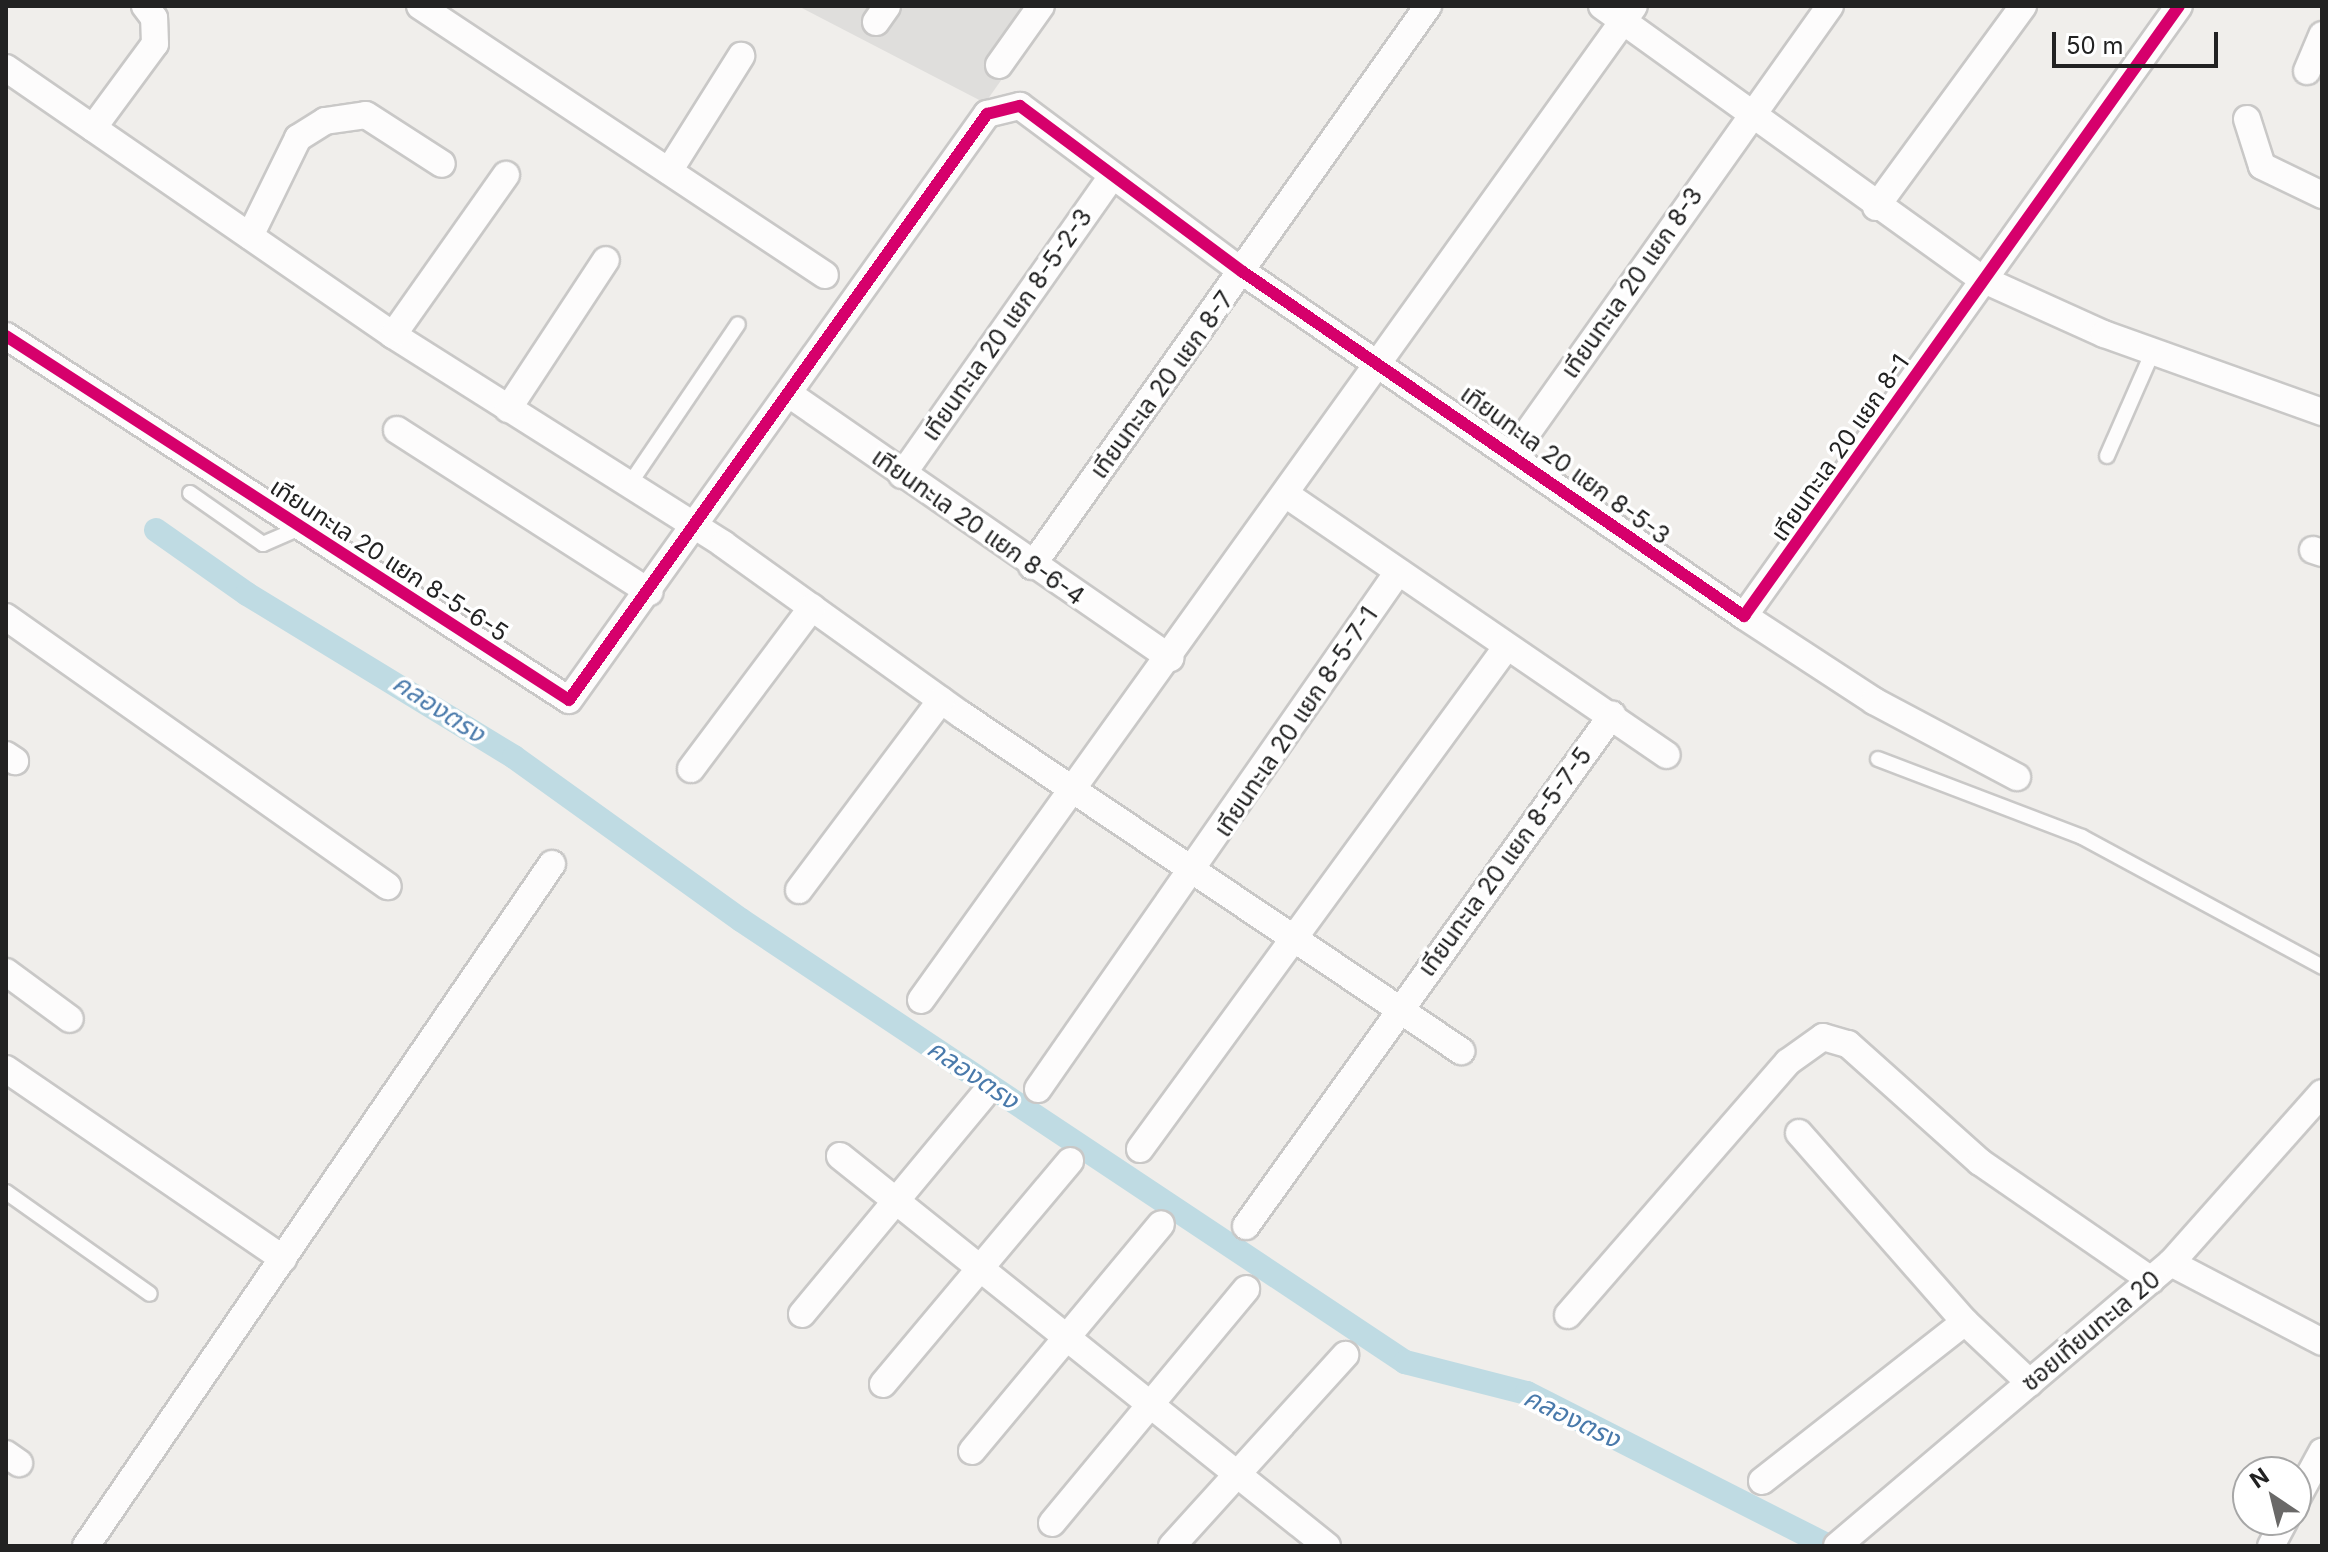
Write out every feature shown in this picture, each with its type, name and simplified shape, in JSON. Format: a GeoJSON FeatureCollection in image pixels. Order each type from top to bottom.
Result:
{"type":"FeatureCollection","features":[{"type":"Feature","properties":{"kind":"street"},"geometry":{"type":"LineString","coordinates":[[93,128],[155,44],[154,18],[145,6]]}},
{"type":"Feature","properties":{"kind":"street"},"geometry":{"type":"LineString","coordinates":[[420,6],[825,275]]}},
{"type":"Feature","properties":{"kind":"street"},"geometry":{"type":"LineString","coordinates":[[999,65],[1041,6]]}},
{"type":"Feature","properties":{"kind":"street","name":"เทียนทะเล 20 แยก 8-7"},"geometry":{"type":"LineString","coordinates":[[1032,566],[1243,272],[1428,6]]}},
{"type":"Feature","properties":{"kind":"street"},"geometry":{"type":"LineString","coordinates":[[1602,6],[1628,14],[1876,207],[1982,279],[2153,351],[2322,412]]}},
{"type":"Feature","properties":{"kind":"street","name":"เทียนทะเล 20 แยก 8-3"},"geometry":{"type":"LineString","coordinates":[[1513,453],[1830,6]]}},
{"type":"Feature","properties":{"kind":"street"},"geometry":{"type":"LineString","coordinates":[[1876,207],[2023,6]]}},
{"type":"Feature","properties":{"kind":"street","name":"เทียนทะเล 20 แยก 8-1"},"geometry":{"type":"LineString","coordinates":[[1733,610],[1859,464],[1982,279],[2179,6]]}},
{"type":"Feature","properties":{"kind":"street"},"geometry":{"type":"LineString","coordinates":[[921,1000],[1383,363],[1628,14]]}},
{"type":"Feature","properties":{"kind":"street"},"geometry":{"type":"LineString","coordinates":[[2307,71],[2322,35]]}},
{"type":"Feature","properties":{"kind":"street"},"geometry":{"type":"LineString","coordinates":[[669,171],[741,56]]}},
{"type":"Feature","properties":{"kind":"street"},"geometry":{"type":"LineString","coordinates":[[6,68],[393,335],[695,526],[941,700],[1461,1051]]}},
{"type":"Feature","properties":{"kind":"street","name":"เทียนทะเล 20 แยก 8-5-6-5"},"geometry":{"type":"LineString","coordinates":[[6,336],[561,699],[576,696],[987,114],[1020,106],[1112,176]]}},
{"type":"Feature","properties":{"kind":"street"},"geometry":{"type":"LineString","coordinates":[[250,236],[298,138],[325,121],[366,115],[442,164]]}},
{"type":"Feature","properties":{"kind":"street"},"geometry":{"type":"LineString","coordinates":[[2247,119],[2262,166],[2322,195]]}},
{"type":"Feature","properties":{"kind":"street"},"geometry":{"type":"LineString","coordinates":[[393,335],[506,175]]}},
{"type":"Feature","properties":{"kind":"street","name":"เทียนทะเล 20 แยก 8-5-3"},"geometry":{"type":"LineString","coordinates":[[1112,176],[1243,272],[1383,363],[1733,610],[1874,701],[2017,777]]}},
{"type":"Feature","properties":{"kind":"street","name":"เทียนทะเล 20 แยก 8-5-2-3"},"geometry":{"type":"LineString","coordinates":[[902,475],[1112,176]]}},
{"type":"Feature","properties":{"kind":"street"},"geometry":{"type":"LineString","coordinates":[[508,409],[606,260]]}},
{"type":"Feature","properties":{"kind":"street","name":"เทียนทะเล 20 แยก 8-6-4"},"geometry":{"type":"LineString","coordinates":[[789,394],[1032,566],[1170,658]]}},
{"type":"Feature","properties":{"kind":"street"},"geometry":{"type":"LineString","coordinates":[[397,430],[649,592]]}},
{"type":"Feature","properties":{"kind":"street"},"geometry":{"type":"LineString","coordinates":[[1287,495],[1505,649],[1612,715],[1667,755]]}},
{"type":"Feature","properties":{"kind":"street","name":"เทียนทะเล 20 แยก 8-5-7-1"},"geometry":{"type":"LineString","coordinates":[[1038,1089],[1194,871],[1398,572]]}},
{"type":"Feature","properties":{"kind":"street"},"geometry":{"type":"LineString","coordinates":[[691,769],[812,607]]}},
{"type":"Feature","properties":{"kind":"street"},"geometry":{"type":"LineString","coordinates":[[6,617],[388,886]]}},
{"type":"Feature","properties":{"kind":"street"},"geometry":{"type":"LineString","coordinates":[[1140,1149],[1505,649]]}},
{"type":"Feature","properties":{"kind":"street"},"geometry":{"type":"LineString","coordinates":[[799,890],[941,700]]}},
{"type":"Feature","properties":{"kind":"street","name":"เทียนทะเล 20 แยก 8-5-7-5"},"geometry":{"type":"LineString","coordinates":[[1246,1226],[1612,715]]}},
{"type":"Feature","properties":{"kind":"street"},"geometry":{"type":"LineString","coordinates":[[86,1546],[552,864]]}},
{"type":"Feature","properties":{"kind":"street"},"geometry":{"type":"LineString","coordinates":[[6,972],[70,1019]]}},
{"type":"Feature","properties":{"kind":"street"},"geometry":{"type":"LineString","coordinates":[[1568,1315],[1788,1062],[1823,1037],[1848,1044],[1980,1162],[2161,1272],[2322,1342]]}},
{"type":"Feature","properties":{"kind":"street"},"geometry":{"type":"LineString","coordinates":[[6,1069],[283,1259]]}},
{"type":"Feature","properties":{"kind":"street","name":"ซอยเทียนทะเล 20"},"geometry":{"type":"LineString","coordinates":[[1842,1542],[2161,1272],[2322,1093]]}},
{"type":"Feature","properties":{"kind":"street"},"geometry":{"type":"LineString","coordinates":[[802,1314],[902,1200],[983,1096]]}},
{"type":"Feature","properties":{"kind":"street"},"geometry":{"type":"LineString","coordinates":[[1799,1133],[1965,1322],[2030,1383]]}},
{"type":"Feature","properties":{"kind":"street"},"geometry":{"type":"LineString","coordinates":[[840,1156],[902,1200],[1323,1545]]}},
{"type":"Feature","properties":{"kind":"street"},"geometry":{"type":"LineString","coordinates":[[883,1384],[1070,1161]]}},
{"type":"Feature","properties":{"kind":"street"},"geometry":{"type":"LineString","coordinates":[[972,1451],[1161,1224]]}},
{"type":"Feature","properties":{"kind":"street"},"geometry":{"type":"LineString","coordinates":[[1052,1523],[1246,1289]]}},
{"type":"Feature","properties":{"kind":"street"},"geometry":{"type":"LineString","coordinates":[[1762,1481],[1965,1322]]}},
{"type":"Feature","properties":{"kind":"street"},"geometry":{"type":"LineString","coordinates":[[1172,1546],[1345,1355]]}},
{"type":"Feature","properties":{"kind":"street"},"geometry":{"type":"LineString","coordinates":[[2312,1470],[2322,1452]]}},
{"type":"Feature","properties":{"kind":"lane"},"geometry":{"type":"LineString","coordinates":[[629,485],[738,324]]}},
{"type":"Feature","properties":{"kind":"lane"},"geometry":{"type":"LineString","coordinates":[[2107,456],[2153,351]]}},
{"type":"Feature","properties":{"kind":"lane"},"geometry":{"type":"LineString","coordinates":[[190,493],[263,544],[300,528]]}},
{"type":"Feature","properties":{"kind":"lane"},"geometry":{"type":"LineString","coordinates":[[1878,759],[2082,837],[2322,967]]}},
{"type":"Feature","properties":{"kind":"lane"},"geometry":{"type":"LineString","coordinates":[[6,1192],[150,1294]]}},
{"type":"Feature","properties":{"kind":"shaded area"},"geometry":{"type":"Polygon","coordinates":[[[798,6],[1054,6],[985,103],[798,6]]]}},
{"type":"Feature","properties":{"kind":"waterway","name":"คลองตรง"},"geometry":{"type":"LineString","coordinates":[[156,530],[247,594],[514,757],[741,920],[1405,1362],[1527,1393],[1828,1546]]}},
{"type":"Feature","properties":{"kind":"cycle path"},"geometry":{"type":"LineString","coordinates":[[6,336],[569,700],[987,114],[1020,106],[1243,272],[1744,616],[2179,6]]}}]}
